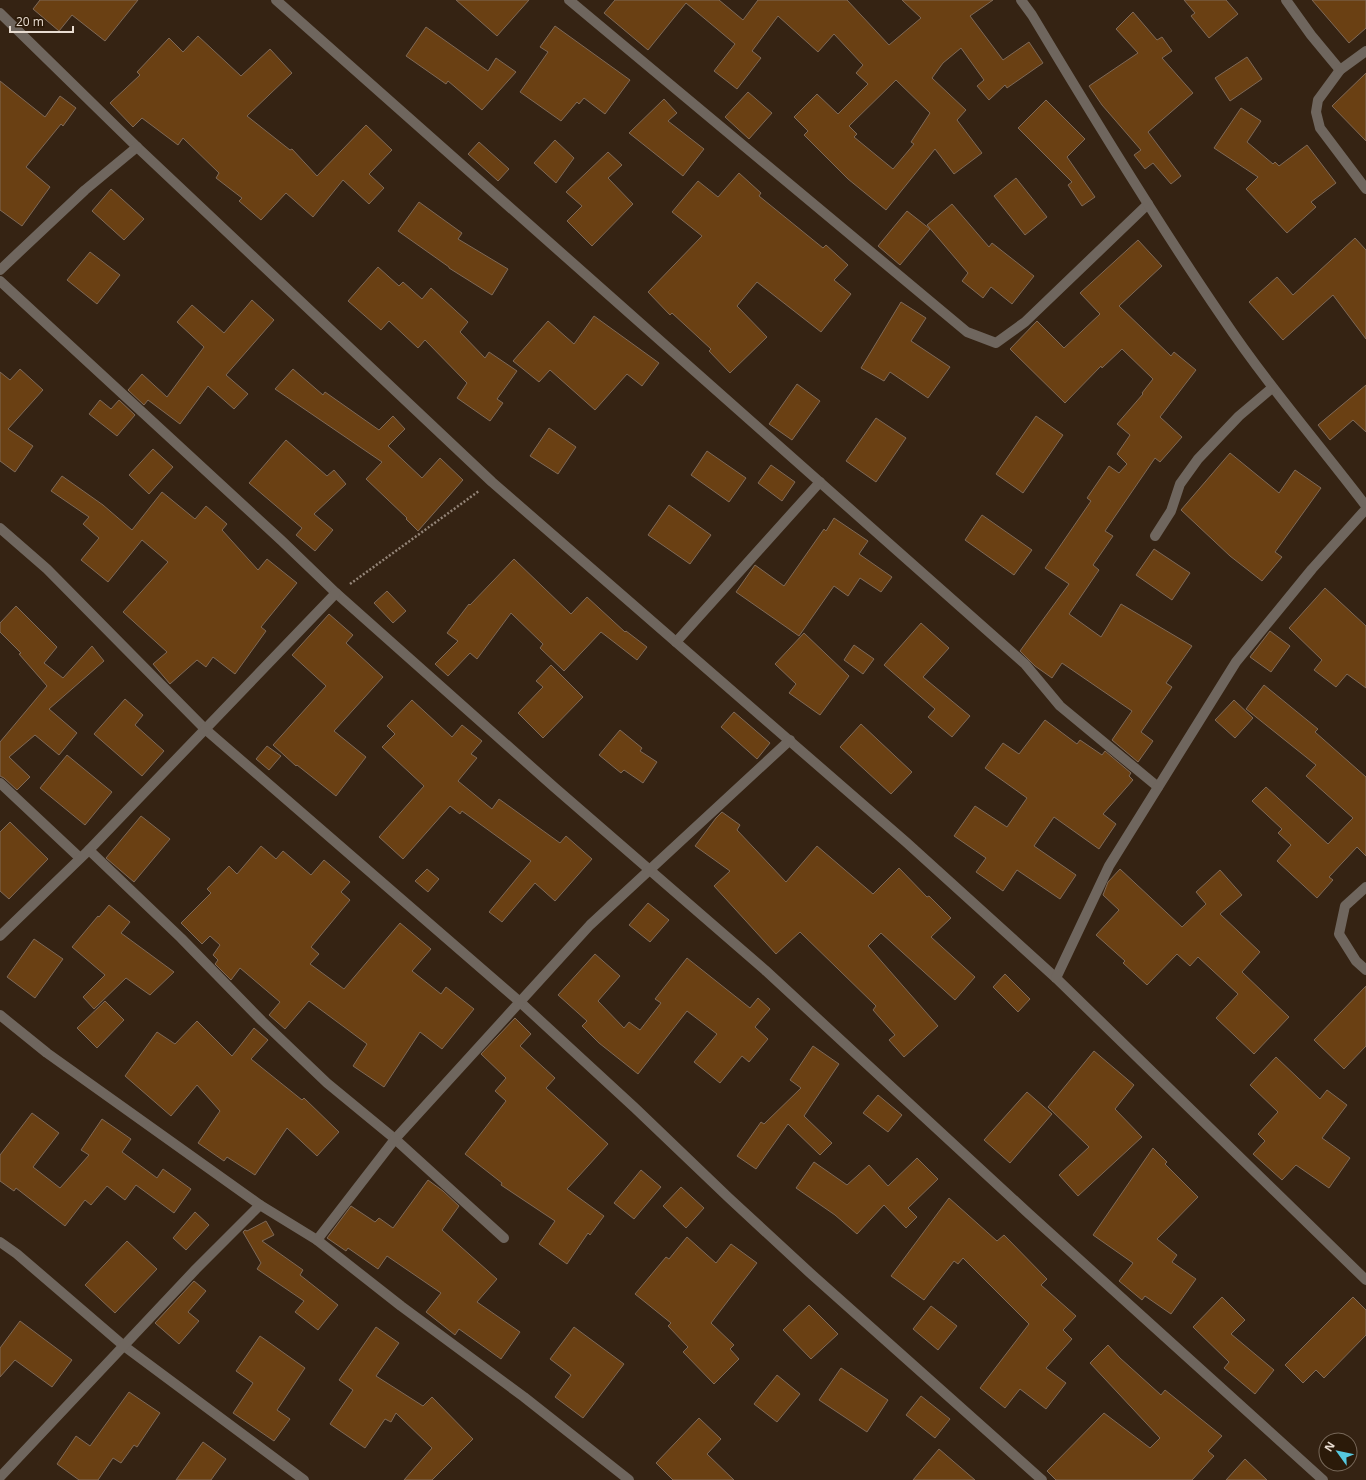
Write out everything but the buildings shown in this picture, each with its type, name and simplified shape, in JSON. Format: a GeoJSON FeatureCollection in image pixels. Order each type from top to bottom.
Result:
{"type":"FeatureCollection","features":[{"type":"Feature","properties":{"kind":"street"},"geometry":{"type":"LineString","coordinates":[[276,0],[1025,664],[1060,706],[1158,787]]}},
{"type":"Feature","properties":{"kind":"street"},"geometry":{"type":"LineString","coordinates":[[570,0],[967,332],[996,343],[1025,322],[1148,204]]}},
{"type":"Feature","properties":{"kind":"street"},"geometry":{"type":"LineString","coordinates":[[1021,0],[1032,15],[1148,204],[1222,317],[1272,388],[1326,454],[1366,508],[1312,569],[1236,662],[1109,866],[1056,978]]}},
{"type":"Feature","properties":{"kind":"street"},"geometry":{"type":"LineString","coordinates":[[1286,0],[1311,35],[1340,70]]}},
{"type":"Feature","properties":{"kind":"street"},"geometry":{"type":"LineString","coordinates":[[0,13],[137,146],[492,482],[906,842],[1056,978],[1366,1280]]}},
{"type":"Feature","properties":{"kind":"street"},"geometry":{"type":"LineString","coordinates":[[1366,51],[1340,70],[1318,100],[1316,112],[1320,128],[1366,189]]}},
{"type":"Feature","properties":{"kind":"street"},"geometry":{"type":"LineString","coordinates":[[0,270],[85,190],[137,146]]}},
{"type":"Feature","properties":{"kind":"street"},"geometry":{"type":"LineString","coordinates":[[0,281],[282,541],[336,593],[649,871],[765,970],[1034,1218],[1323,1480]]}},
{"type":"Feature","properties":{"kind":"street"},"geometry":{"type":"LineString","coordinates":[[1155,536],[1171,511],[1180,484],[1198,459],[1240,416],[1272,388]]}},
{"type":"Feature","properties":{"kind":"street"},"geometry":{"type":"LineString","coordinates":[[676,642],[820,482]]}},
{"type":"Feature","properties":{"kind":"street"},"geometry":{"type":"LineString","coordinates":[[0,528],[47,569],[205,729],[520,1002],[635,1108],[803,1267],[1042,1480]]}},
{"type":"Feature","properties":{"kind":"street"},"geometry":{"type":"LineString","coordinates":[[0,936],[89,850],[336,593]]}},
{"type":"Feature","properties":{"kind":"street"},"geometry":{"type":"LineString","coordinates":[[317,1240],[395,1139],[590,925],[790,740]]}},
{"type":"Feature","properties":{"kind":"street"},"geometry":{"type":"LineString","coordinates":[[0,783],[80,858]]}},
{"type":"Feature","properties":{"kind":"street"},"geometry":{"type":"LineString","coordinates":[[89,850],[181,938],[262,1021],[327,1083],[395,1139],[504,1238]]}},
{"type":"Feature","properties":{"kind":"street"},"geometry":{"type":"LineString","coordinates":[[1366,887],[1345,906],[1339,934],[1356,961],[1366,970]]}},
{"type":"Feature","properties":{"kind":"street"},"geometry":{"type":"LineString","coordinates":[[0,1015],[47,1053],[260,1205],[317,1240],[401,1306],[524,1397],[629,1480]]}},
{"type":"Feature","properties":{"kind":"street"},"geometry":{"type":"LineString","coordinates":[[0,1477],[196,1269],[260,1205]]}},
{"type":"Feature","properties":{"kind":"street"},"geometry":{"type":"LineString","coordinates":[[0,1242],[17,1254],[124,1346],[304,1480]]}},
{"type":"Feature","properties":{"kind":"path"},"geometry":{"type":"LineString","coordinates":[[336,593],[492,482]]}}]}
